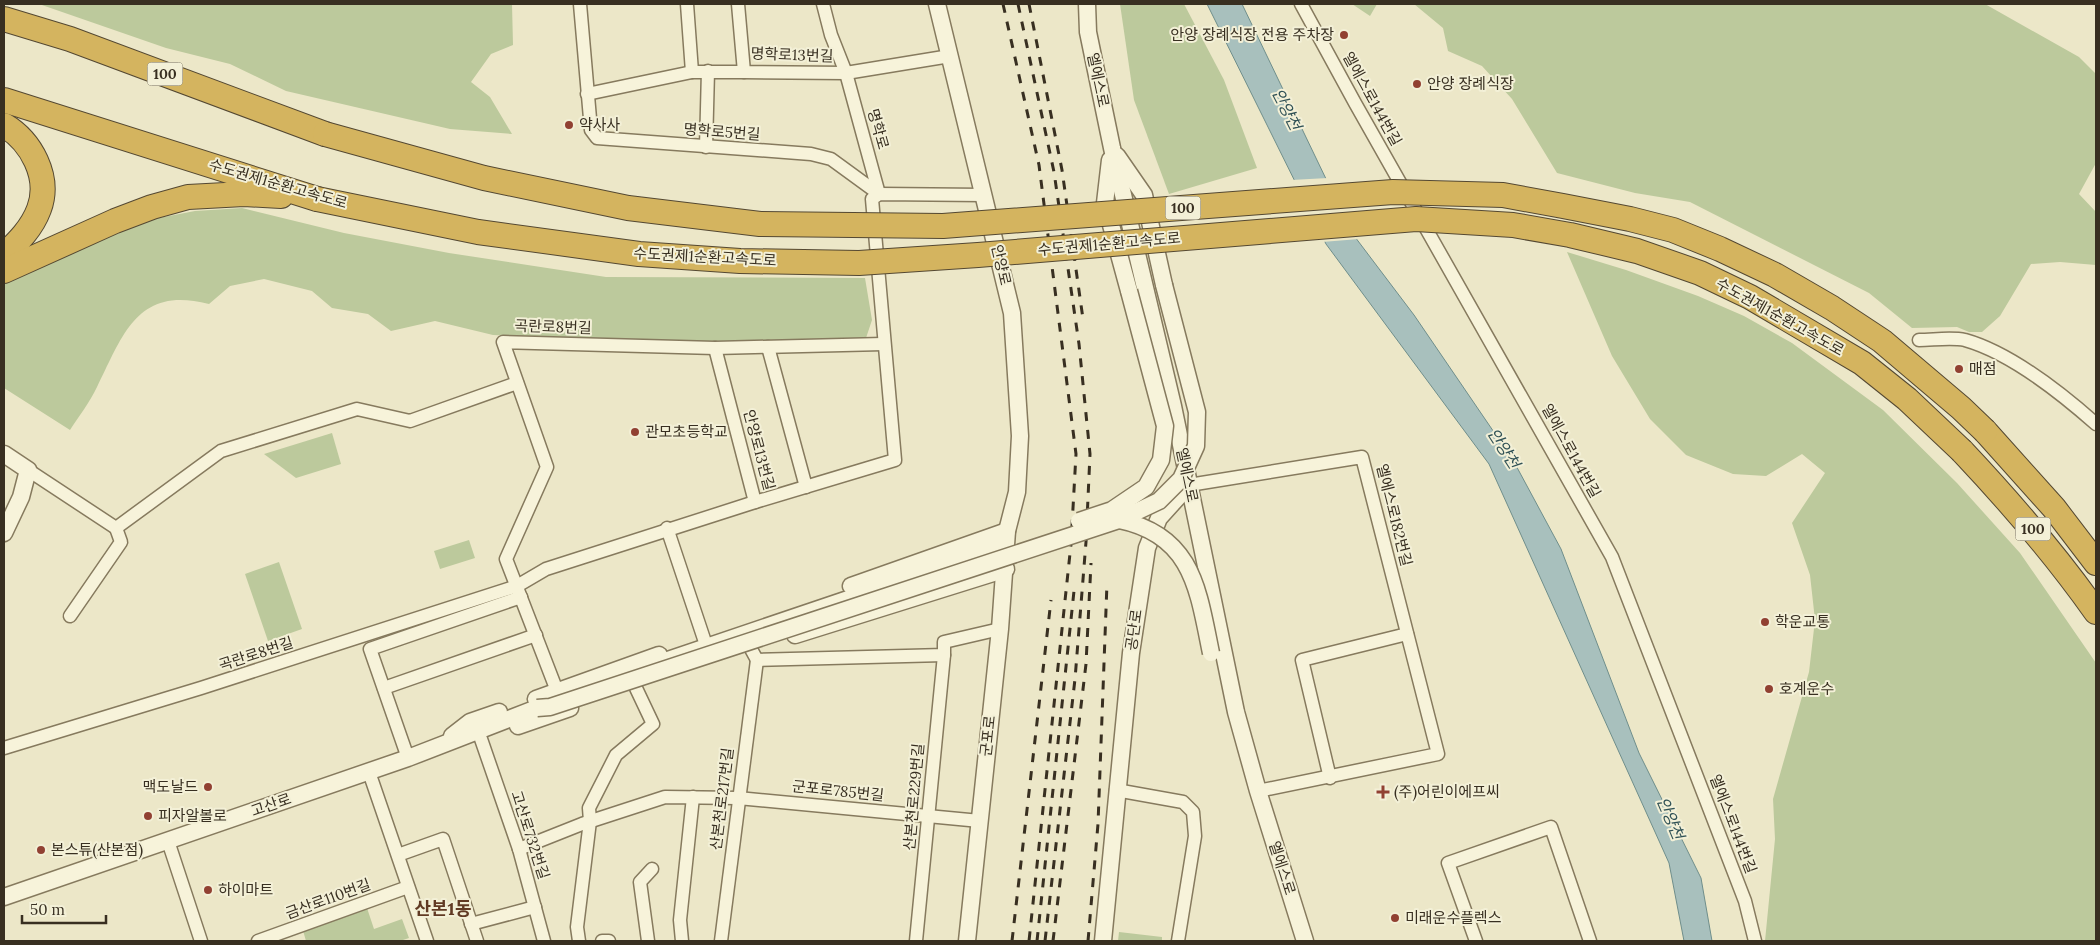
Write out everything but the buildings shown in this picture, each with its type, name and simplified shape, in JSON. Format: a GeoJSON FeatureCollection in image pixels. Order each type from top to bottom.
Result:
{"type":"FeatureCollection","features":[{"type":"Feature","properties":{"kind":"highway"},"geometry":{"type":"LineString","coordinates":[[4,10],[70,39]]}},
{"type":"Feature","properties":{"kind":"highway","name":"수도권제1순환고속도로"},"geometry":{"type":"LineString","coordinates":[[4,19],[70,39],[325,134],[503,182],[628,208],[760,224],[944,226],[1392,192],[1502,195],[1630,219],[1673,230],[1720,249],[1775,276],[1832,308],[1882,341],[1935,385],[1985,432],[2054,508],[2096,563]]}},
{"type":"Feature","properties":{"kind":"highway","name":"수도권제1순환고속도로"},"geometry":{"type":"LineString","coordinates":[[4,100],[318,199],[478,232],[639,254],[740,261],[859,263],[1416,219],[1513,225],[1570,235],[1637,251],[1700,274],[1750,297],[1862,363],[1907,399],[1962,451],[2015,507],[2061,563],[2096,612]]}},
{"type":"Feature","properties":{"kind":"highway"},"geometry":{"type":"LineString","coordinates":[[4,125],[29,147],[38,164],[42,186],[40,207],[30,226],[4,255]]}},
{"type":"Feature","properties":{"kind":"highway"},"geometry":{"type":"LineString","coordinates":[[4,271],[115,221],[152,207],[188,197],[244,194],[318,199]]}},
{"type":"Feature","properties":{"kind":"street","name":"명학로5번길"},"geometry":{"type":"LineString","coordinates":[[580,4],[591,130],[598,138],[811,154],[831,159],[879,194]]}},
{"type":"Feature","properties":{"kind":"street"},"geometry":{"type":"LineString","coordinates":[[687,4],[692,72]]}},
{"type":"Feature","properties":{"kind":"street","name":"명학로13번길"},"geometry":{"type":"LineString","coordinates":[[738,4],[744,72],[846,73]]}},
{"type":"Feature","properties":{"kind":"street","name":"명학로"},"geometry":{"type":"LineString","coordinates":[[823,4],[831,36],[846,73],[879,194]]}},
{"type":"Feature","properties":{"kind":"street","name":"안양로"},"geometry":{"type":"LineString","coordinates":[[937,4],[1012,313],[1020,436],[1017,492],[1007,531]]}},
{"type":"Feature","properties":{"kind":"street","name":"엘에스로"},"geometry":{"type":"LineString","coordinates":[[1087,4],[1088,32],[1112,148],[1189,485],[1236,712],[1258,791],[1306,941]]}},
{"type":"Feature","properties":{"kind":"street","name":"엘에스로144번길"},"geometry":{"type":"LineString","coordinates":[[1301,4],[1360,112],[1612,557],[1745,901],[1755,941]]}},
{"type":"Feature","properties":{"kind":"street"},"geometry":{"type":"LineString","coordinates":[[846,73],[950,56]]}},
{"type":"Feature","properties":{"kind":"street"},"geometry":{"type":"LineString","coordinates":[[706,147],[708,71]]}},
{"type":"Feature","properties":{"kind":"street"},"geometry":{"type":"LineString","coordinates":[[587,94],[692,72],[744,72]]}},
{"type":"Feature","properties":{"kind":"street"},"geometry":{"type":"LineString","coordinates":[[537,708],[550,707],[1119,520],[1159,501],[1181,479],[1196,446],[1197,412],[1164,285],[1144,195],[1112,148]]}},
{"type":"Feature","properties":{"kind":"street"},"geometry":{"type":"LineString","coordinates":[[537,708],[556,698],[1112,510],[1146,487],[1162,460],[1164,426],[1105,203],[1112,148]]}},
{"type":"Feature","properties":{"kind":"street"},"geometry":{"type":"LineString","coordinates":[[879,194],[984,195]]}},
{"type":"Feature","properties":{"kind":"street","name":"안양로13번길"},"geometry":{"type":"LineString","coordinates":[[715,348],[755,502],[895,460],[883,344],[872,199],[879,194]]}},
{"type":"Feature","properties":{"kind":"street"},"geometry":{"type":"LineString","coordinates":[[1919,340],[1963,340],[1998,353],[2038,379],[2096,424]]}},
{"type":"Feature","properties":{"kind":"street","name":"곡란로8번길"},"geometry":{"type":"LineString","coordinates":[[519,592],[506,559],[547,467],[503,342],[715,348]]}},
{"type":"Feature","properties":{"kind":"street"},"geometry":{"type":"LineString","coordinates":[[715,348],[883,344]]}},
{"type":"Feature","properties":{"kind":"street"},"geometry":{"type":"LineString","coordinates":[[768,347],[806,487]]}},
{"type":"Feature","properties":{"kind":"street"},"geometry":{"type":"LineString","coordinates":[[116,528],[220,451],[356,409],[410,421],[517,383]]}},
{"type":"Feature","properties":{"kind":"street"},"geometry":{"type":"LineString","coordinates":[[4,454],[116,528],[121,542],[70,616]]}},
{"type":"Feature","properties":{"kind":"street","name":"엘에스로182번길"},"geometry":{"type":"LineString","coordinates":[[1189,485],[1362,457],[1438,754],[1330,778],[1258,791]]}},
{"type":"Feature","properties":{"kind":"street"},"geometry":{"type":"LineString","coordinates":[[4,533],[21,497],[28,470]]}},
{"type":"Feature","properties":{"kind":"street","name":"공단로"},"geometry":{"type":"LineString","coordinates":[[1103,941],[1116,790],[1131,652],[1147,548],[1159,518],[1189,485]]}},
{"type":"Feature","properties":{"kind":"street","name":"곡란로8번길"},"geometry":{"type":"LineString","coordinates":[[4,748],[519,592],[546,569],[667,528],[755,502]]}},
{"type":"Feature","properties":{"kind":"street"},"geometry":{"type":"LineString","coordinates":[[1119,520],[1140,525],[1153,531],[1180,554],[1193,577],[1211,653],[1236,712]]}},
{"type":"Feature","properties":{"kind":"street"},"geometry":{"type":"LineString","coordinates":[[667,528],[704,639]]}},
{"type":"Feature","properties":{"kind":"street"},"geometry":{"type":"LineString","coordinates":[[440,746],[470,722],[1007,531]]}},
{"type":"Feature","properties":{"kind":"street","name":"군포로"},"geometry":{"type":"LineString","coordinates":[[967,941],[1006,569],[1007,531]]}},
{"type":"Feature","properties":{"kind":"street"},"geometry":{"type":"LineString","coordinates":[[440,746],[481,739],[635,686],[754,654],[1006,569]]}},
{"type":"Feature","properties":{"kind":"street"},"geometry":{"type":"LineString","coordinates":[[408,758],[370,649],[519,592],[557,691]]}},
{"type":"Feature","properties":{"kind":"street"},"geometry":{"type":"LineString","coordinates":[[754,654],[944,655],[944,642],[1000,630]]}},
{"type":"Feature","properties":{"kind":"street"},"geometry":{"type":"LineString","coordinates":[[1330,778],[1302,660],[1407,634]]}},
{"type":"Feature","properties":{"kind":"street"},"geometry":{"type":"LineString","coordinates":[[384,688],[536,636]]}},
{"type":"Feature","properties":{"kind":"street","name":"산본천로217번길"},"geometry":{"type":"LineString","coordinates":[[721,941],[754,654]]}},
{"type":"Feature","properties":{"kind":"street","name":"산본천로229번길"},"geometry":{"type":"LineString","coordinates":[[916,941],[944,655]]}},
{"type":"Feature","properties":{"kind":"street"},"geometry":{"type":"LineString","coordinates":[[579,941],[577,927],[590,808],[616,755],[653,724],[635,686]]}},
{"type":"Feature","properties":{"kind":"street","name":"고산로"},"geometry":{"type":"LineString","coordinates":[[4,897],[369,772],[537,708]]}},
{"type":"Feature","properties":{"kind":"street","name":"고산로732번길"},"geometry":{"type":"LineString","coordinates":[[481,739],[519,849],[544,941]]}},
{"type":"Feature","properties":{"kind":"street"},"geometry":{"type":"LineString","coordinates":[[369,772],[427,941]]}},
{"type":"Feature","properties":{"kind":"street"},"geometry":{"type":"LineString","coordinates":[[1116,790],[1183,802],[1194,812],[1195,836],[1178,941]]}},
{"type":"Feature","properties":{"kind":"street","name":"군포로785번길"},"geometry":{"type":"LineString","coordinates":[[519,849],[590,821],[665,797],[738,798],[980,821]]}},
{"type":"Feature","properties":{"kind":"street"},"geometry":{"type":"LineString","coordinates":[[682,941],[680,920],[693,797]]}},
{"type":"Feature","properties":{"kind":"street"},"geometry":{"type":"LineString","coordinates":[[1476,941],[1448,863],[1551,828],[1590,941]]}},
{"type":"Feature","properties":{"kind":"street"},"geometry":{"type":"LineString","coordinates":[[398,855],[443,839],[477,941]]}},
{"type":"Feature","properties":{"kind":"street"},"geometry":{"type":"LineString","coordinates":[[168,841],[201,941]]}},
{"type":"Feature","properties":{"kind":"street"},"geometry":{"type":"LineString","coordinates":[[648,941],[640,882],[652,869]]}},
{"type":"Feature","properties":{"kind":"street","name":"금산로110번길"},"geometry":{"type":"LineString","coordinates":[[258,941],[408,887]]}},
{"type":"Feature","properties":{"kind":"street"},"geometry":{"type":"LineString","coordinates":[[471,924],[535,907]]}},
{"type":"Feature","properties":{"kind":"street"},"geometry":{"type":"LineString","coordinates":[[602,941],[609,941]]}},
{"type":"Feature","properties":{"kind":"green space"},"geometry":{"type":"Polygon","coordinates":[[[39,4],[512,4],[513,45],[491,54],[471,82],[490,97],[512,134],[450,129],[286,91],[230,64],[166,48],[39,4]]]}},
{"type":"Feature","properties":{"kind":"green space"},"geometry":{"type":"Polygon","coordinates":[[[1120,4],[1184,4],[1224,80],[1257,168],[1169,194],[1134,100],[1120,4]]]}},
{"type":"Feature","properties":{"kind":"green space"},"geometry":{"type":"Polygon","coordinates":[[[1352,4],[1377,4],[1370,16],[1352,4]]]}},
{"type":"Feature","properties":{"kind":"green space"},"geometry":{"type":"Polygon","coordinates":[[[1414,4],[1985,4],[2079,57],[2096,74],[2096,163],[2079,194],[2096,212],[2096,265],[2060,262],[2031,264],[2000,316],[1982,332],[1969,332],[1957,327],[1912,328],[1869,293],[1690,202],[1635,193],[1557,173],[1512,99],[1482,66],[1448,51],[1443,28],[1414,4]]]}},
{"type":"Feature","properties":{"kind":"green space"},"geometry":{"type":"Polygon","coordinates":[[[242,208],[344,233],[449,253],[606,277],[865,278],[872,320],[866,338],[709,343],[493,335],[435,321],[391,331],[368,314],[332,308],[312,291],[264,279],[230,286],[209,304],[185,300],[165,302],[149,308],[136,319],[125,333],[91,398],[70,430],[4,388],[4,284],[143,221],[195,211],[242,208]]]}},
{"type":"Feature","properties":{"kind":"green space"},"geometry":{"type":"Polygon","coordinates":[[[1567,252],[1626,270],[1698,296],[1744,316],[1792,343],[1883,410],[1957,483],[2020,553],[2096,663],[2096,941],[1765,941],[1775,839],[1773,799],[1809,672],[1815,620],[1810,575],[1792,523],[1825,473],[1802,454],[1766,476],[1733,474],[1686,455],[1650,419],[1612,356],[1567,252]]]}},
{"type":"Feature","properties":{"kind":"green space"},"geometry":{"type":"Polygon","coordinates":[[[332,433],[341,464],[296,478],[264,454],[332,433]]]}},
{"type":"Feature","properties":{"kind":"green space"},"geometry":{"type":"Polygon","coordinates":[[[469,540],[475,558],[440,569],[434,551],[469,540]]]}},
{"type":"Feature","properties":{"kind":"green space"},"geometry":{"type":"Polygon","coordinates":[[[279,562],[302,629],[268,641],[245,574],[279,562]]]}},
{"type":"Feature","properties":{"kind":"green space"},"geometry":{"type":"Polygon","coordinates":[[[366,905],[374,929],[402,919],[409,938],[400,941],[306,941],[302,927],[366,905]]]}},
{"type":"Feature","properties":{"kind":"green space"},"geometry":{"type":"Polygon","coordinates":[[[1119,932],[1162,937],[1162,941],[1118,941],[1119,932]]]}},
{"type":"Feature","properties":{"kind":"water","name":"안양천"},"geometry":{"type":"Polygon","coordinates":[[[1207,4],[1242,4],[1352,233],[1414,315],[1513,460],[1561,549],[1639,753],[1701,878],[1712,941],[1684,941],[1669,863],[1489,464],[1326,244],[1207,4]]]}},
{"type":"Feature","properties":{"kind":"pier"},"geometry":{"type":"Polygon","coordinates":[[[1328,178],[1359,239],[1322,242],[1291,180],[1328,178]]]}},
{"type":"Feature","properties":{"kind":"railway"},"geometry":{"type":"LineString","coordinates":[[1003,4],[1039,165],[1076,454],[1071,544],[1029,941]]}},
{"type":"Feature","properties":{"kind":"railway"},"geometry":{"type":"LineString","coordinates":[[1018,4],[1054,172],[1079,344],[1090,454],[1086,542],[1075,679],[1045,941]]}},
{"type":"Feature","properties":{"kind":"railway"},"geometry":{"type":"LineString","coordinates":[[1029,4],[1062,170],[1083,319]]}},
{"type":"Feature","properties":{"kind":"railway"},"geometry":{"type":"LineString","coordinates":[[1053,941],[1086,664],[1091,563]]}},
{"type":"Feature","properties":{"kind":"railway"},"geometry":{"type":"LineString","coordinates":[[1088,941],[1098,824],[1107,583]]}},
{"type":"Feature","properties":{"kind":"railway"},"geometry":{"type":"LineString","coordinates":[[1037,941],[1074,591]]}},
{"type":"Feature","properties":{"kind":"railway"},"geometry":{"type":"LineString","coordinates":[[1012,941],[1051,600]]}},
{"type":"Feature","properties":{"kind":"place","name":"안양 장례식장 전용 주차장"},"geometry":{"type":"Point","coordinates":[1344,35]}},
{"type":"Feature","properties":{"kind":"place","name":"안양 장례식장"},"geometry":{"type":"Point","coordinates":[1417,84]}},
{"type":"Feature","properties":{"kind":"place","name":"약사사"},"geometry":{"type":"Point","coordinates":[569,125]}},
{"type":"Feature","properties":{"kind":"place","name":"매점"},"geometry":{"type":"Point","coordinates":[1959,369]}},
{"type":"Feature","properties":{"kind":"place","name":"관모초등학교"},"geometry":{"type":"Point","coordinates":[635,432]}},
{"type":"Feature","properties":{"kind":"place","name":"학운교통"},"geometry":{"type":"Point","coordinates":[1765,622]}},
{"type":"Feature","properties":{"kind":"place","name":"호계운수"},"geometry":{"type":"Point","coordinates":[1769,689]}},
{"type":"Feature","properties":{"kind":"place","name":"맥도날드"},"geometry":{"type":"Point","coordinates":[208,787]}},
{"type":"Feature","properties":{"kind":"place","name":"(주)어린이에프씨"},"geometry":{"type":"Point","coordinates":[1383,792]}},
{"type":"Feature","properties":{"kind":"place","name":"피자알볼로"},"geometry":{"type":"Point","coordinates":[148,816]}},
{"type":"Feature","properties":{"kind":"place","name":"본스튜(산본점)"},"geometry":{"type":"Point","coordinates":[41,850]}},
{"type":"Feature","properties":{"kind":"place","name":"하이마트"},"geometry":{"type":"Point","coordinates":[208,890]}},
{"type":"Feature","properties":{"kind":"place","name":"미래운수플렉스"},"geometry":{"type":"Point","coordinates":[1395,918]}},
{"type":"Feature","properties":{"kind":"district","name":"산본1동"},"geometry":{"type":"Point","coordinates":[443,909]}}]}
